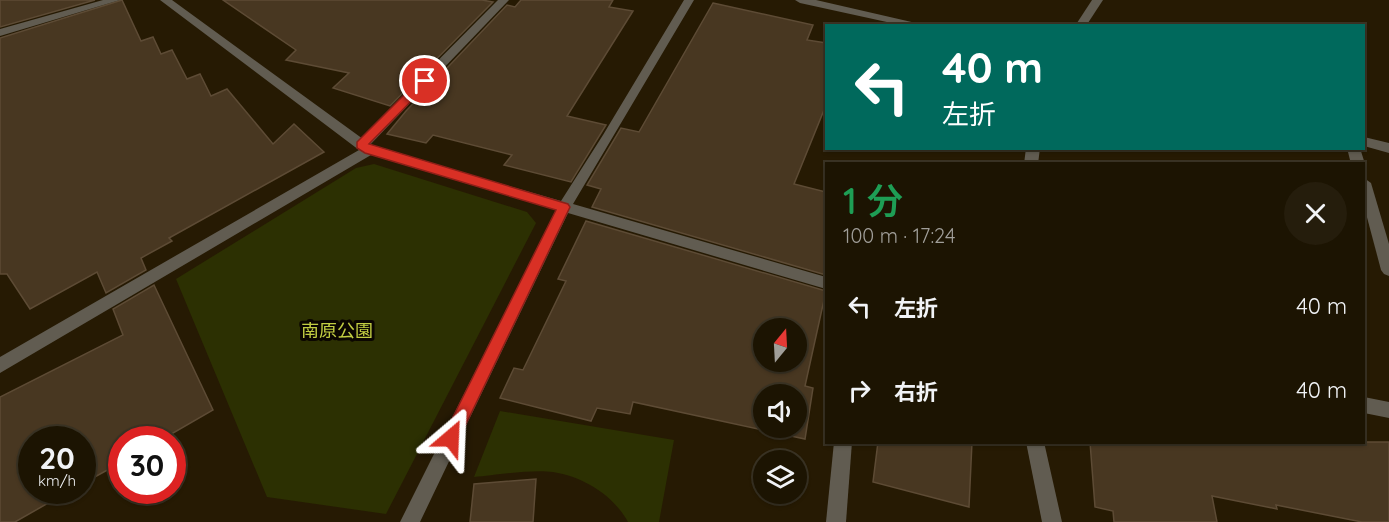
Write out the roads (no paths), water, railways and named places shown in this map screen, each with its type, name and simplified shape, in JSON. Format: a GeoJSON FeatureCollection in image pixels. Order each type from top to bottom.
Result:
{"type":"FeatureCollection","features":[{"type":"Feature","properties":{"kind":"street"},"geometry":{"type":"LineString","coordinates":[[0,33],[115,0]]}},
{"type":"Feature","properties":{"kind":"street"},"geometry":{"type":"LineString","coordinates":[[165,0],[365,148],[825,283]]}},
{"type":"Feature","properties":{"kind":"street"},"geometry":{"type":"LineString","coordinates":[[0,366],[365,148],[504,0]]}},
{"type":"Feature","properties":{"kind":"street"},"geometry":{"type":"LineString","coordinates":[[410,522],[564,207],[608,138],[689,0]]}},
{"type":"Feature","properties":{"kind":"street"},"geometry":{"type":"LineString","coordinates":[[800,0],[914,24]]}},
{"type":"Feature","properties":{"kind":"street"},"geometry":{"type":"LineString","coordinates":[[1081,24],[1098,0]]}},
{"type":"Feature","properties":{"kind":"street"},"geometry":{"type":"LineString","coordinates":[[1365,142],[1389,148]]}},
{"type":"Feature","properties":{"kind":"street"},"geometry":{"type":"LineString","coordinates":[[1365,186],[1389,270]]}},
{"type":"Feature","properties":{"kind":"street"},"geometry":{"type":"LineString","coordinates":[[1365,405],[1389,410]]}},
{"type":"Feature","properties":{"kind":"street"},"geometry":{"type":"LineString","coordinates":[[836,522],[843,444]]}},
{"type":"Feature","properties":{"kind":"street"},"geometry":{"type":"LineString","coordinates":[[1035,444],[1052,522]]}},
{"type":"Feature","properties":{"kind":"park label","name":"南原公園"},"geometry":{"type":"Point","coordinates":[337,330]}}]}
